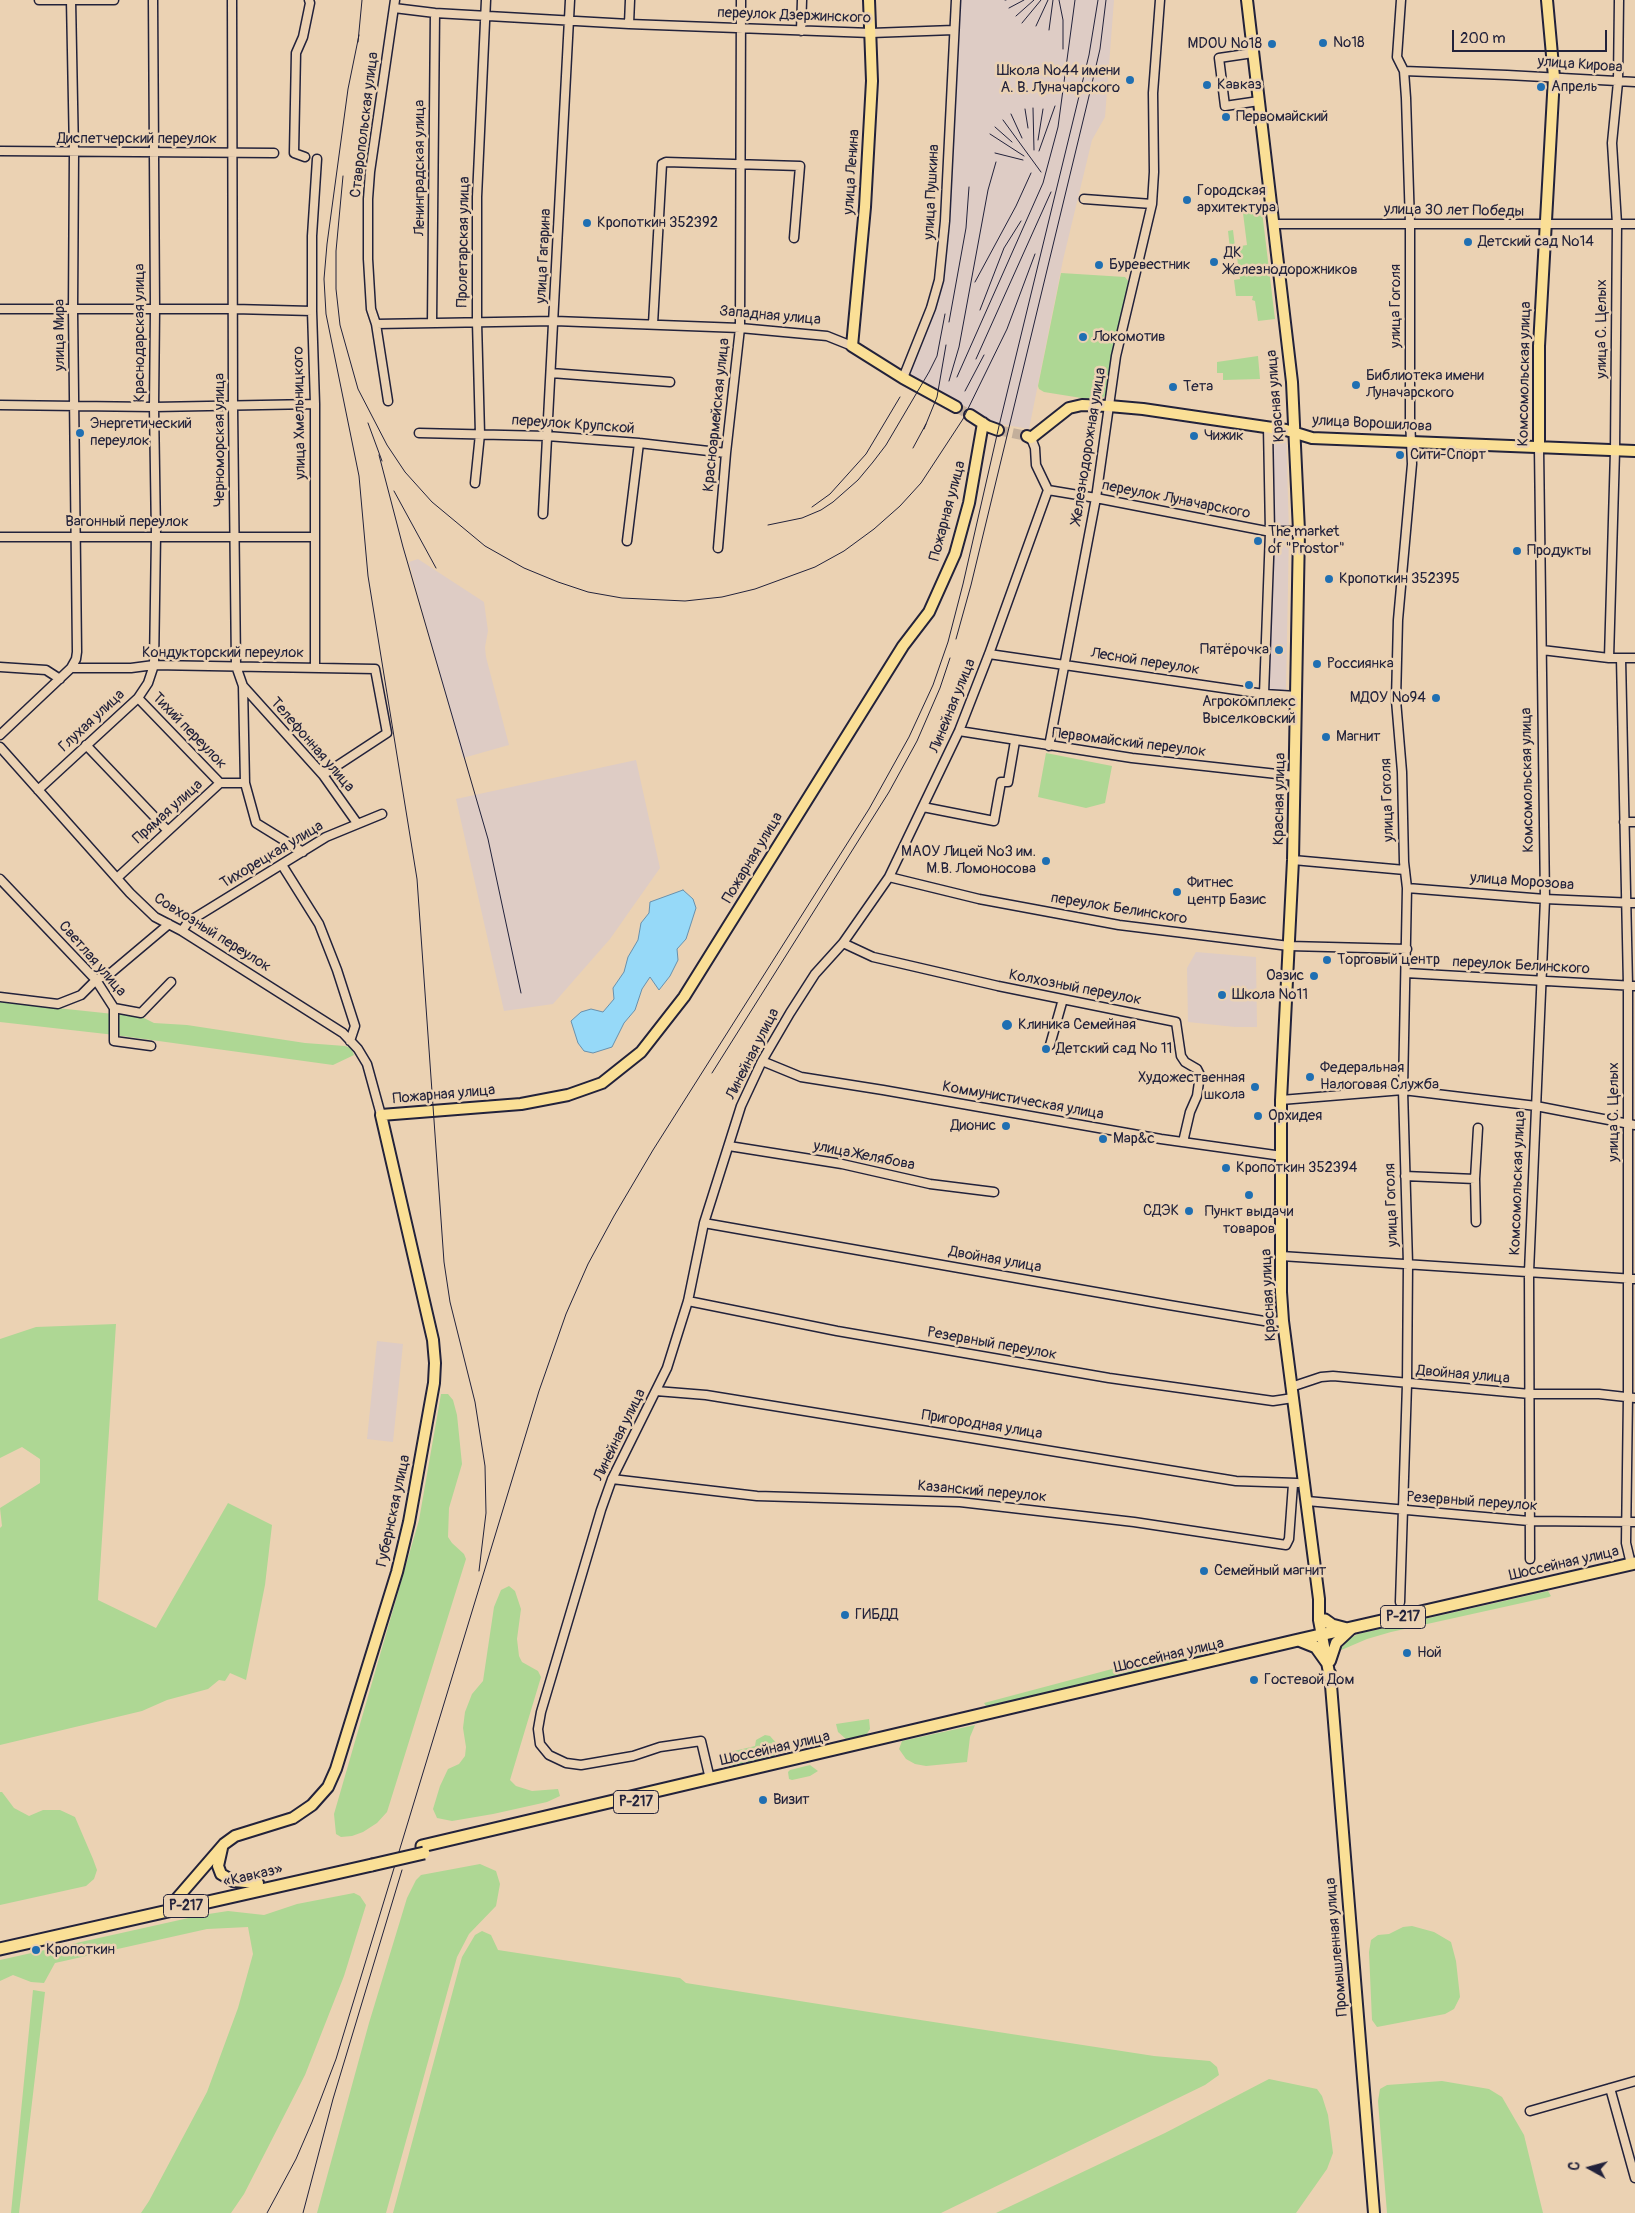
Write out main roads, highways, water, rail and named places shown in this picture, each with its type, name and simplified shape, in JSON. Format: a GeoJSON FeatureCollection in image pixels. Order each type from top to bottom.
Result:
{"type":"FeatureCollection","features":[{"type":"Feature","properties":{"kind":"highway","name":"Шоссейная улица"},"geometry":{"type":"LineString","coordinates":[[423,1850],[684,1791],[710,1779],[1294,1641],[1351,1630],[1536,1581],[1633,1564]]}},
{"type":"Feature","properties":{"kind":"highway"},"geometry":{"type":"LineString","coordinates":[[1322,1616],[1339,1628],[1351,1630]]}},
{"type":"Feature","properties":{"kind":"highway"},"geometry":{"type":"LineString","coordinates":[[1294,1641],[1305,1642],[1316,1647],[1328,1661]]}},
{"type":"Feature","properties":{"kind":"highway","name":"«Кавказ»"},"geometry":{"type":"LineString","coordinates":[[0,1949],[423,1850]]}},
{"type":"Feature","properties":{"kind":"highway","name":"«Кавказ»"},"geometry":{"type":"LineString","coordinates":[[0,1942],[258,1883],[372,1861]]}},
{"type":"Feature","properties":{"kind":"main road","name":"улица Ленина"},"geometry":{"type":"LineString","coordinates":[[852,346],[870,130],[872,81],[869,0]]}},
{"type":"Feature","properties":{"kind":"main road","name":"Красная улица"},"geometry":{"type":"LineString","coordinates":[[1247,0],[1292,382],[1299,531],[1293,860],[1281,1100],[1283,1321],[1330,1678]]}},
{"type":"Feature","properties":{"kind":"main road","name":"Комсомольская улица"},"geometry":{"type":"LineString","coordinates":[[1539,448],[1538,384],[1544,226],[1554,77],[1547,0]]}},
{"type":"Feature","properties":{"kind":"main road","name":"Западная улица"},"geometry":{"type":"LineString","coordinates":[[852,346],[903,378],[956,407]]}},
{"type":"Feature","properties":{"kind":"main road","name":"улица Ворошилова"},"geometry":{"type":"LineString","coordinates":[[1029,437],[1070,408],[1082,405],[1143,408],[1268,427],[1312,438],[1635,451]]}},
{"type":"Feature","properties":{"kind":"main road"},"geometry":{"type":"LineString","coordinates":[[970,415],[998,430]]}},
{"type":"Feature","properties":{"kind":"main road","name":"Пожарная улица"},"geometry":{"type":"LineString","coordinates":[[381,1115],[521,1104],[568,1096],[602,1083],[641,1052],[684,997],[898,654],[929,612],[955,554],[969,503],[983,423]]}},
{"type":"Feature","properties":{"kind":"main road","name":"Губернская улица"},"geometry":{"type":"LineString","coordinates":[[224,1844],[235,1836],[293,1818],[312,1805],[328,1787],[336,1769],[397,1572],[409,1522],[434,1383],[435,1363],[432,1340],[381,1115]]}},
{"type":"Feature","properties":{"kind":"main road"},"geometry":{"type":"LineString","coordinates":[[1294,1641],[1308,1633],[1322,1616]]}},
{"type":"Feature","properties":{"kind":"main road"},"geometry":{"type":"LineString","coordinates":[[1328,1661],[1336,1643],[1351,1630]]}},
{"type":"Feature","properties":{"kind":"main road","name":"Промышленная улица"},"geometry":{"type":"LineString","coordinates":[[1330,1678],[1374,2213]]}},
{"type":"Feature","properties":{"kind":"main road"},"geometry":{"type":"LineString","coordinates":[[224,1844],[218,1858],[221,1874],[233,1882],[258,1883]]}},
{"type":"Feature","properties":{"kind":"main road"},"geometry":{"type":"LineString","coordinates":[[173,1903],[224,1844]]}},
{"type":"Feature","properties":{"kind":"water"},"geometry":{"type":"Polygon","coordinates":[[[683,890],[693,899],[696,908],[686,939],[677,949],[678,960],[670,976],[659,990],[650,977],[642,989],[635,1010],[624,1023],[612,1047],[593,1053],[584,1051],[578,1043],[571,1021],[581,1012],[591,1009],[603,1012],[614,999],[613,988],[624,972],[628,957],[638,940],[641,923],[649,913],[650,902],[683,890]]]}},
{"type":"Feature","properties":{"kind":"tunnel"},"geometry":{"type":"LineString","coordinates":[[956,407],[970,415]]}},
{"type":"Feature","properties":{"kind":"tunnel"},"geometry":{"type":"LineString","coordinates":[[998,430],[1027,436]]}},
{"type":"Feature","properties":{"kind":"railway"},"geometry":{"type":"LineString","coordinates":[[358,42],[362,0]]}},
{"type":"Feature","properties":{"kind":"railway"},"geometry":{"type":"LineString","coordinates":[[1009,8],[1024,0]]}},
{"type":"Feature","properties":{"kind":"railway"},"geometry":{"type":"LineString","coordinates":[[1016,16],[1034,0]]}},
{"type":"Feature","properties":{"kind":"railway"},"geometry":{"type":"LineString","coordinates":[[1022,23],[1041,0]]}},
{"type":"Feature","properties":{"kind":"railway"},"geometry":{"type":"LineString","coordinates":[[1036,26],[1048,0]]}},
{"type":"Feature","properties":{"kind":"railway"},"geometry":{"type":"LineString","coordinates":[[1049,30],[1053,0]]}},
{"type":"Feature","properties":{"kind":"railway"},"geometry":{"type":"LineString","coordinates":[[1059,0],[1063,20],[1063,49]]}},
{"type":"Feature","properties":{"kind":"railway"},"geometry":{"type":"LineString","coordinates":[[957,377],[1043,183],[1058,127],[1075,0]]}},
{"type":"Feature","properties":{"kind":"railway"},"geometry":{"type":"LineString","coordinates":[[267,2213],[296,2159],[336,2059],[539,1391],[566,1314],[588,1264],[614,1216],[653,1150],[869,809],[909,737],[933,685],[948,642],[963,584],[999,426],[1089,55],[1098,0]]}},
{"type":"Feature","properties":{"kind":"railway"},"geometry":{"type":"LineString","coordinates":[[956,639],[971,585],[1089,96],[1100,49],[1106,0]]}},
{"type":"Feature","properties":{"kind":"railway"},"geometry":{"type":"LineString","coordinates":[[359,35],[348,89],[327,244],[324,279],[326,314],[359,476],[368,576],[417,879],[444,1262],[450,1302],[475,1402],[485,1466],[486,1513],[479,1571]]}},
{"type":"Feature","properties":{"kind":"railway"},"geometry":{"type":"LineString","coordinates":[[1039,151],[1055,106]]}},
{"type":"Feature","properties":{"kind":"railway"},"geometry":{"type":"LineString","coordinates":[[1033,108],[1034,150]]}},
{"type":"Feature","properties":{"kind":"railway"},"geometry":{"type":"LineString","coordinates":[[1025,109],[1028,128]]}},
{"type":"Feature","properties":{"kind":"railway"},"geometry":{"type":"LineString","coordinates":[[1038,140],[1043,109]]}},
{"type":"Feature","properties":{"kind":"railway"},"geometry":{"type":"LineString","coordinates":[[1011,114],[1022,138]]}},
{"type":"Feature","properties":{"kind":"railway"},"geometry":{"type":"LineString","coordinates":[[1003,120],[1041,172]]}},
{"type":"Feature","properties":{"kind":"railway"},"geometry":{"type":"LineString","coordinates":[[995,127],[1012,142]]}},
{"type":"Feature","properties":{"kind":"railway"},"geometry":{"type":"LineString","coordinates":[[990,134],[1024,156]]}},
{"type":"Feature","properties":{"kind":"railway"},"geometry":{"type":"LineString","coordinates":[[995,153],[1023,160]]}},
{"type":"Feature","properties":{"kind":"railway"},"geometry":{"type":"LineString","coordinates":[[949,381],[959,347],[988,190],[996,162]]}},
{"type":"Feature","properties":{"kind":"railway"},"geometry":{"type":"LineString","coordinates":[[975,282],[1016,206],[1031,173]]}},
{"type":"Feature","properties":{"kind":"railway"},"geometry":{"type":"LineString","coordinates":[[343,176],[336,251],[336,289],[340,325],[358,389],[387,445],[405,472],[432,502],[485,546],[524,568],[558,582],[588,592],[622,598],[685,601],[722,597],[755,589],[815,567],[844,551],[874,529],[900,506],[921,483],[963,419],[1007,329],[1035,254]]}},
{"type":"Feature","properties":{"kind":"railway"},"geometry":{"type":"LineString","coordinates":[[949,322],[966,228],[969,187]]}},
{"type":"Feature","properties":{"kind":"railway"},"geometry":{"type":"LineString","coordinates":[[976,359],[1051,192]]}},
{"type":"Feature","properties":{"kind":"railway"},"geometry":{"type":"LineString","coordinates":[[980,310],[1004,248],[1021,221]]}},
{"type":"Feature","properties":{"kind":"railway"},"geometry":{"type":"LineString","coordinates":[[768,525],[802,518],[821,510],[858,480],[886,445],[929,372],[937,356],[945,314]]}},
{"type":"Feature","properties":{"kind":"railway"},"geometry":{"type":"LineString","coordinates":[[924,429],[937,397],[946,345]]}},
{"type":"Feature","properties":{"kind":"railway"},"geometry":{"type":"LineString","coordinates":[[965,391],[984,355]]}},
{"type":"Feature","properties":{"kind":"railway"},"geometry":{"type":"LineString","coordinates":[[812,507],[830,494],[866,454],[900,397]]}},
{"type":"Feature","properties":{"kind":"railway"},"geometry":{"type":"LineString","coordinates":[[368,423],[382,461]]}},
{"type":"Feature","properties":{"kind":"railway"},"geometry":{"type":"LineString","coordinates":[[913,448],[926,424]]}},
{"type":"Feature","properties":{"kind":"railway"},"geometry":{"type":"LineString","coordinates":[[379,455],[403,547],[488,839],[521,993]]}},
{"type":"Feature","properties":{"kind":"railway"},"geometry":{"type":"LineString","coordinates":[[394,491],[436,568]]}},
{"type":"Feature","properties":{"kind":"railway"},"geometry":{"type":"LineString","coordinates":[[712,1073],[889,792],[917,741],[940,688],[950,658]]}},
{"type":"Feature","properties":{"kind":"railway"},"geometry":{"type":"LineString","coordinates":[[303,2213],[333,2099],[402,1870]]}},
{"type":"Feature","properties":{"kind":"place","name":"№18"},"geometry":{"type":"Point","coordinates":[1323,43]}},
{"type":"Feature","properties":{"kind":"place","name":"MDOU №18"},"geometry":{"type":"Point","coordinates":[1272,44]}},
{"type":"Feature","properties":{"kind":"place","name":"Школа №44 имени А. В. Луначарского"},"geometry":{"type":"Point","coordinates":[1130,80]}},
{"type":"Feature","properties":{"kind":"place","name":"Кавказ"},"geometry":{"type":"Point","coordinates":[1207,85]}},
{"type":"Feature","properties":{"kind":"place","name":"Апрель"},"geometry":{"type":"Point","coordinates":[1541,87]}},
{"type":"Feature","properties":{"kind":"place","name":"Первомайский"},"geometry":{"type":"Point","coordinates":[1226,117]}},
{"type":"Feature","properties":{"kind":"place","name":"Городская архитектура"},"geometry":{"type":"Point","coordinates":[1187,200]}},
{"type":"Feature","properties":{"kind":"place","name":"Кропоткин 352392"},"geometry":{"type":"Point","coordinates":[587,223]}},
{"type":"Feature","properties":{"kind":"place","name":"Детский сад №14"},"geometry":{"type":"Point","coordinates":[1468,242]}},
{"type":"Feature","properties":{"kind":"place","name":"ДК Железнодорожников"},"geometry":{"type":"Point","coordinates":[1214,262]}},
{"type":"Feature","properties":{"kind":"place","name":"Буревестник"},"geometry":{"type":"Point","coordinates":[1099,265]}},
{"type":"Feature","properties":{"kind":"place","name":"Локомотив"},"geometry":{"type":"Point","coordinates":[1083,337]}},
{"type":"Feature","properties":{"kind":"place","name":"Библиотека имени Луначарского"},"geometry":{"type":"Point","coordinates":[1356,385]}},
{"type":"Feature","properties":{"kind":"place","name":"Тета"},"geometry":{"type":"Point","coordinates":[1173,387]}},
{"type":"Feature","properties":{"kind":"place","name":"Энергетический переулок"},"geometry":{"type":"Point","coordinates":[80,433]}},
{"type":"Feature","properties":{"kind":"place","name":"Чижик"},"geometry":{"type":"Point","coordinates":[1194,436]}},
{"type":"Feature","properties":{"kind":"place","name":"Сити-Спорт"},"geometry":{"type":"Point","coordinates":[1400,455]}},
{"type":"Feature","properties":{"kind":"place","name":"The market of \"Prostor\""},"geometry":{"type":"Point","coordinates":[1258,541]}},
{"type":"Feature","properties":{"kind":"place","name":"Продукты"},"geometry":{"type":"Point","coordinates":[1517,551]}},
{"type":"Feature","properties":{"kind":"place","name":"Кропоткин 352395"},"geometry":{"type":"Point","coordinates":[1329,579]}},
{"type":"Feature","properties":{"kind":"place","name":"Пятёрочка"},"geometry":{"type":"Point","coordinates":[1279,650]}},
{"type":"Feature","properties":{"kind":"place","name":"Россиянка"},"geometry":{"type":"Point","coordinates":[1317,664]}},
{"type":"Feature","properties":{"kind":"place","name":"Агрокомплекс Выселковский"},"geometry":{"type":"Point","coordinates":[1249,685]}},
{"type":"Feature","properties":{"kind":"place","name":"МДОУ №94"},"geometry":{"type":"Point","coordinates":[1436,698]}},
{"type":"Feature","properties":{"kind":"place","name":"Магнит"},"geometry":{"type":"Point","coordinates":[1326,737]}},
{"type":"Feature","properties":{"kind":"place","name":"МАОУ Лицей №3 им. М.В. Ломоносова"},"geometry":{"type":"Point","coordinates":[1046,861]}},
{"type":"Feature","properties":{"kind":"place","name":"Фитнес центр Базис"},"geometry":{"type":"Point","coordinates":[1177,892]}},
{"type":"Feature","properties":{"kind":"place","name":"Торговый центр"},"geometry":{"type":"Point","coordinates":[1327,960]}},
{"type":"Feature","properties":{"kind":"place","name":"Оазис"},"geometry":{"type":"Point","coordinates":[1314,976]}},
{"type":"Feature","properties":{"kind":"place","name":"Школа №11"},"geometry":{"type":"Point","coordinates":[1222,995]}},
{"type":"Feature","properties":{"kind":"place","name":"Клиника Семейная"},"geometry":{"type":"Point","coordinates":[1007,1025]}},
{"type":"Feature","properties":{"kind":"place","name":"Детский сад № 11"},"geometry":{"type":"Point","coordinates":[1046,1049]}},
{"type":"Feature","properties":{"kind":"place","name":"Федеральная Налоговая Служба"},"geometry":{"type":"Point","coordinates":[1310,1077]}},
{"type":"Feature","properties":{"kind":"place","name":"Художественная школа"},"geometry":{"type":"Point","coordinates":[1255,1087]}},
{"type":"Feature","properties":{"kind":"place","name":"Орхидея"},"geometry":{"type":"Point","coordinates":[1258,1116]}},
{"type":"Feature","properties":{"kind":"place","name":"Дионис"},"geometry":{"type":"Point","coordinates":[1006,1126]}},
{"type":"Feature","properties":{"kind":"place","name":"Мар&с"},"geometry":{"type":"Point","coordinates":[1103,1139]}},
{"type":"Feature","properties":{"kind":"place","name":"Кропоткин 352394"},"geometry":{"type":"Point","coordinates":[1226,1168]}},
{"type":"Feature","properties":{"kind":"place","name":"Пункт выдачи товаров"},"geometry":{"type":"Point","coordinates":[1249,1195]}},
{"type":"Feature","properties":{"kind":"place","name":"СДЭК"},"geometry":{"type":"Point","coordinates":[1189,1211]}},
{"type":"Feature","properties":{"kind":"place","name":"Семейный магнит"},"geometry":{"type":"Point","coordinates":[1204,1571]}},
{"type":"Feature","properties":{"kind":"place","name":"ГИБДД"},"geometry":{"type":"Point","coordinates":[845,1615]}},
{"type":"Feature","properties":{"kind":"place","name":"Ной"},"geometry":{"type":"Point","coordinates":[1407,1653]}},
{"type":"Feature","properties":{"kind":"place","name":"Гостевой Дом"},"geometry":{"type":"Point","coordinates":[1254,1680]}},
{"type":"Feature","properties":{"kind":"place","name":"Визит"},"geometry":{"type":"Point","coordinates":[763,1800]}},
{"type":"Feature","properties":{"kind":"place","name":"Кропоткин"},"geometry":{"type":"Point","coordinates":[36,1950]}}]}
